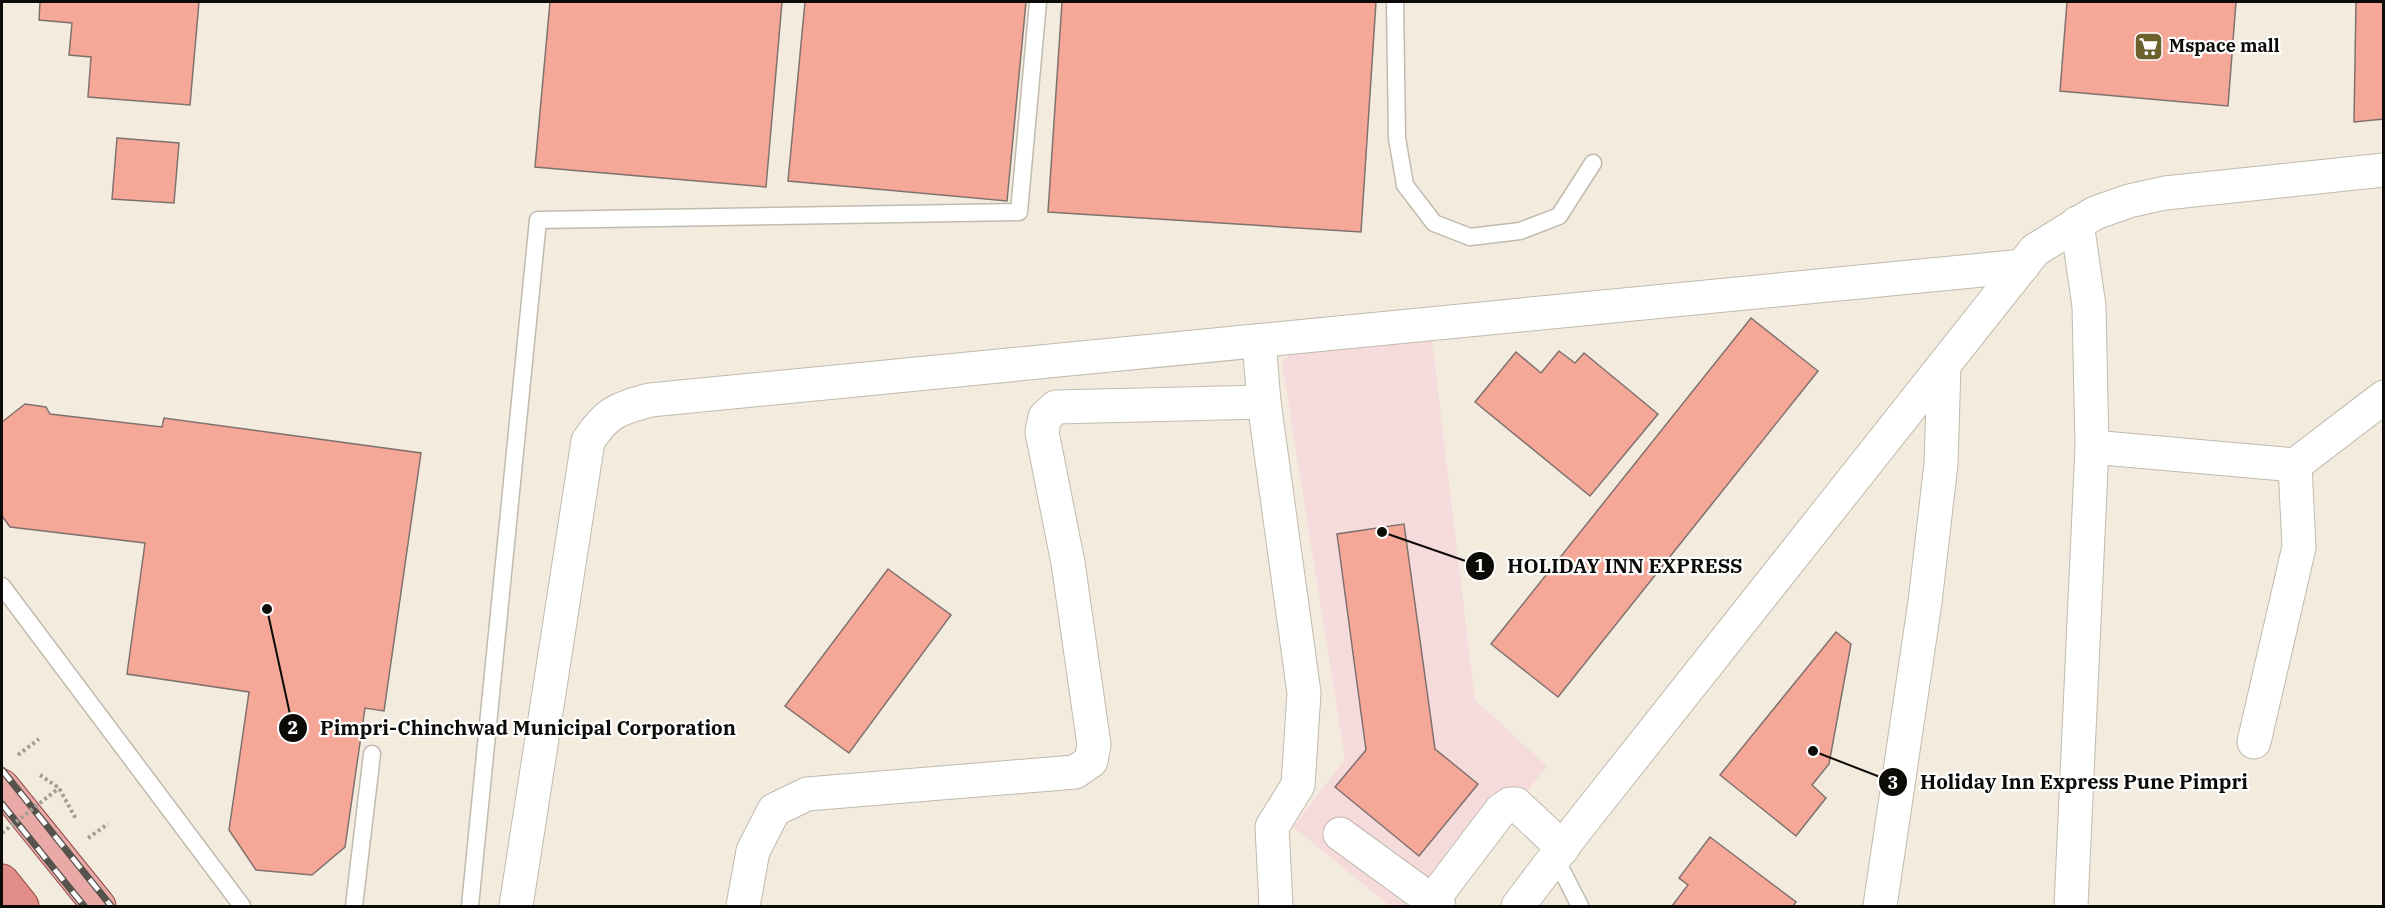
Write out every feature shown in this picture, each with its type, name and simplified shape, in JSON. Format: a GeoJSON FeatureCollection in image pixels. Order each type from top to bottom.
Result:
{"type":"FeatureCollection","features":[{"type":"Feature","properties":{"kind":"highway"},"geometry":{"type":"LineString","coordinates":[[2,881],[22,906]]}},
{"type":"Feature","properties":{"kind":"main road"},"geometry":{"type":"LineString","coordinates":[[13,775],[99,906]]}},
{"type":"Feature","properties":{"kind":"street"},"geometry":{"type":"LineString","coordinates":[[1518,906],[2035,250],[2095,213],[2129,201],[2165,194],[2384,171]]}},
{"type":"Feature","properties":{"kind":"street"},"geometry":{"type":"LineString","coordinates":[[2071,906],[2092,447],[2089,306],[2077,223]]}},
{"type":"Feature","properties":{"kind":"street"},"geometry":{"type":"LineString","coordinates":[[516,906],[588,441],[601,422],[621,408],[650,400],[2023,266]]}},
{"type":"Feature","properties":{"kind":"street"},"geometry":{"type":"LineString","coordinates":[[1259,341],[1264,402],[1304,693],[1298,785],[1272,827],[1276,906]]}},
{"type":"Feature","properties":{"kind":"street"},"geometry":{"type":"LineString","coordinates":[[1880,906],[1925,602],[1941,464],[1944,366]]}},
{"type":"Feature","properties":{"kind":"street"},"geometry":{"type":"LineString","coordinates":[[2092,447],[2295,465],[2384,397]]}},
{"type":"Feature","properties":{"kind":"street"},"geometry":{"type":"LineString","coordinates":[[743,906],[753,851],[774,810],[807,794],[1075,772],[1090,761],[1094,745],[1068,563],[1042,432],[1045,417],[1056,407],[1264,402]]}},
{"type":"Feature","properties":{"kind":"street"},"geometry":{"type":"LineString","coordinates":[[2254,742],[2298,547],[2295,465]]}},
{"type":"Feature","properties":{"kind":"street"},"geometry":{"type":"LineString","coordinates":[[1340,834],[1435,904],[1500,810],[1510,804],[1516,804],[1559,853]]}},
{"type":"Feature","properties":{"kind":"lane"},"geometry":{"type":"LineString","coordinates":[[470,906],[538,220],[1019,212],[1038,2]]}},
{"type":"Feature","properties":{"kind":"lane"},"geometry":{"type":"LineString","coordinates":[[1395,2],[1397,138],[1406,185],[1434,223],[1470,237],[1520,231],[1559,216],[1593,163]]}},
{"type":"Feature","properties":{"kind":"lane"},"geometry":{"type":"LineString","coordinates":[[2,586],[242,906]]}},
{"type":"Feature","properties":{"kind":"lane"},"geometry":{"type":"LineString","coordinates":[[354,906],[372,754]]}},
{"type":"Feature","properties":{"kind":"lane"},"geometry":{"type":"LineString","coordinates":[[1559,853],[1580,906]]}},
{"type":"Feature","properties":{"kind":"path"},"geometry":{"type":"LineString","coordinates":[[13,775],[15,758],[39,739]]}},
{"type":"Feature","properties":{"kind":"path"},"geometry":{"type":"LineString","coordinates":[[33,770],[59,788],[86,840],[108,824]]}},
{"type":"Feature","properties":{"kind":"path"},"geometry":{"type":"LineString","coordinates":[[2,833],[59,788]]}},
{"type":"Feature","properties":{"kind":"shaded area"},"geometry":{"type":"Polygon","coordinates":[[[1432,340],[1475,700],[1547,766],[1438,906],[1390,906],[1293,827],[1345,759],[1282,363],[1289,355],[1432,340]]]}},
{"type":"Feature","properties":{"kind":"building"},"geometry":{"type":"Polygon","coordinates":[[[40,2],[199,2],[190,105],[88,97],[91,57],[69,55],[72,23],[39,20],[40,2]]]}},
{"type":"Feature","properties":{"kind":"building"},"geometry":{"type":"Polygon","coordinates":[[[550,2],[782,2],[766,187],[535,167],[550,2]]]}},
{"type":"Feature","properties":{"kind":"building"},"geometry":{"type":"Polygon","coordinates":[[[805,2],[1026,2],[1007,201],[788,181],[805,2]]]}},
{"type":"Feature","properties":{"kind":"building"},"geometry":{"type":"Polygon","coordinates":[[[1062,2],[1376,2],[1361,232],[1048,212],[1062,2]]]}},
{"type":"Feature","properties":{"kind":"building","name":"Mspace mall"},"geometry":{"type":"Polygon","coordinates":[[[2067,2],[2236,2],[2228,106],[2060,91],[2067,2]]]}},
{"type":"Feature","properties":{"kind":"building"},"geometry":{"type":"Polygon","coordinates":[[[2356,2],[2384,2],[2384,119],[2354,122],[2356,2]]]}},
{"type":"Feature","properties":{"kind":"building"},"geometry":{"type":"Polygon","coordinates":[[[117,138],[179,143],[174,203],[112,199],[117,138]]]}},
{"type":"Feature","properties":{"kind":"building"},"geometry":{"type":"Polygon","coordinates":[[[1751,318],[1818,371],[1558,697],[1491,644],[1751,318]]]}},
{"type":"Feature","properties":{"kind":"building"},"geometry":{"type":"Polygon","coordinates":[[[1559,351],[1575,363],[1584,353],[1658,414],[1590,496],[1475,402],[1516,352],[1541,373],[1559,351]]]}},
{"type":"Feature","properties":{"kind":"building"},"geometry":{"type":"Polygon","coordinates":[[[25,404],[46,407],[50,414],[162,427],[164,418],[421,453],[384,711],[365,708],[345,847],[312,875],[256,870],[229,830],[249,692],[127,674],[145,543],[10,527],[2,516],[2,422],[25,404]]]}},
{"type":"Feature","properties":{"kind":"building"},"geometry":{"type":"Polygon","coordinates":[[[1404,524],[1435,749],[1478,784],[1419,856],[1335,787],[1366,750],[1337,534],[1404,524]]]}},
{"type":"Feature","properties":{"kind":"building"},"geometry":{"type":"Polygon","coordinates":[[[888,569],[951,615],[849,753],[785,706],[888,569]]]}},
{"type":"Feature","properties":{"kind":"building"},"geometry":{"type":"Polygon","coordinates":[[[1836,632],[1851,644],[1829,764],[1812,785],[1826,798],[1796,836],[1720,775],[1836,632]]]}},
{"type":"Feature","properties":{"kind":"building"},"geometry":{"type":"Polygon","coordinates":[[[1710,837],[1796,902],[1793,906],[1672,906],[1688,885],[1679,878],[1710,837]]]}},
{"type":"Feature","properties":{"kind":"railway"},"geometry":{"type":"LineString","coordinates":[[2,770],[111,906]]}},
{"type":"Feature","properties":{"kind":"railway"},"geometry":{"type":"LineString","coordinates":[[2,804],[84,906]]}},
{"type":"Feature","properties":{"kind":"place","name":"Mspace mall"},"geometry":{"type":"Point","coordinates":[2148,46]}},
{"type":"Feature","properties":{"kind":"place","name":"HOLIDAY INN EXPRESS"},"geometry":{"type":"Point","coordinates":[1382,532]}},
{"type":"Feature","properties":{"kind":"place","name":"Pimpri-Chinchwad Municipal Corporation"},"geometry":{"type":"Point","coordinates":[267,609]}},
{"type":"Feature","properties":{"kind":"place","name":"Holiday Inn Express Pune Pimpri"},"geometry":{"type":"Point","coordinates":[1813,751]}}]}
